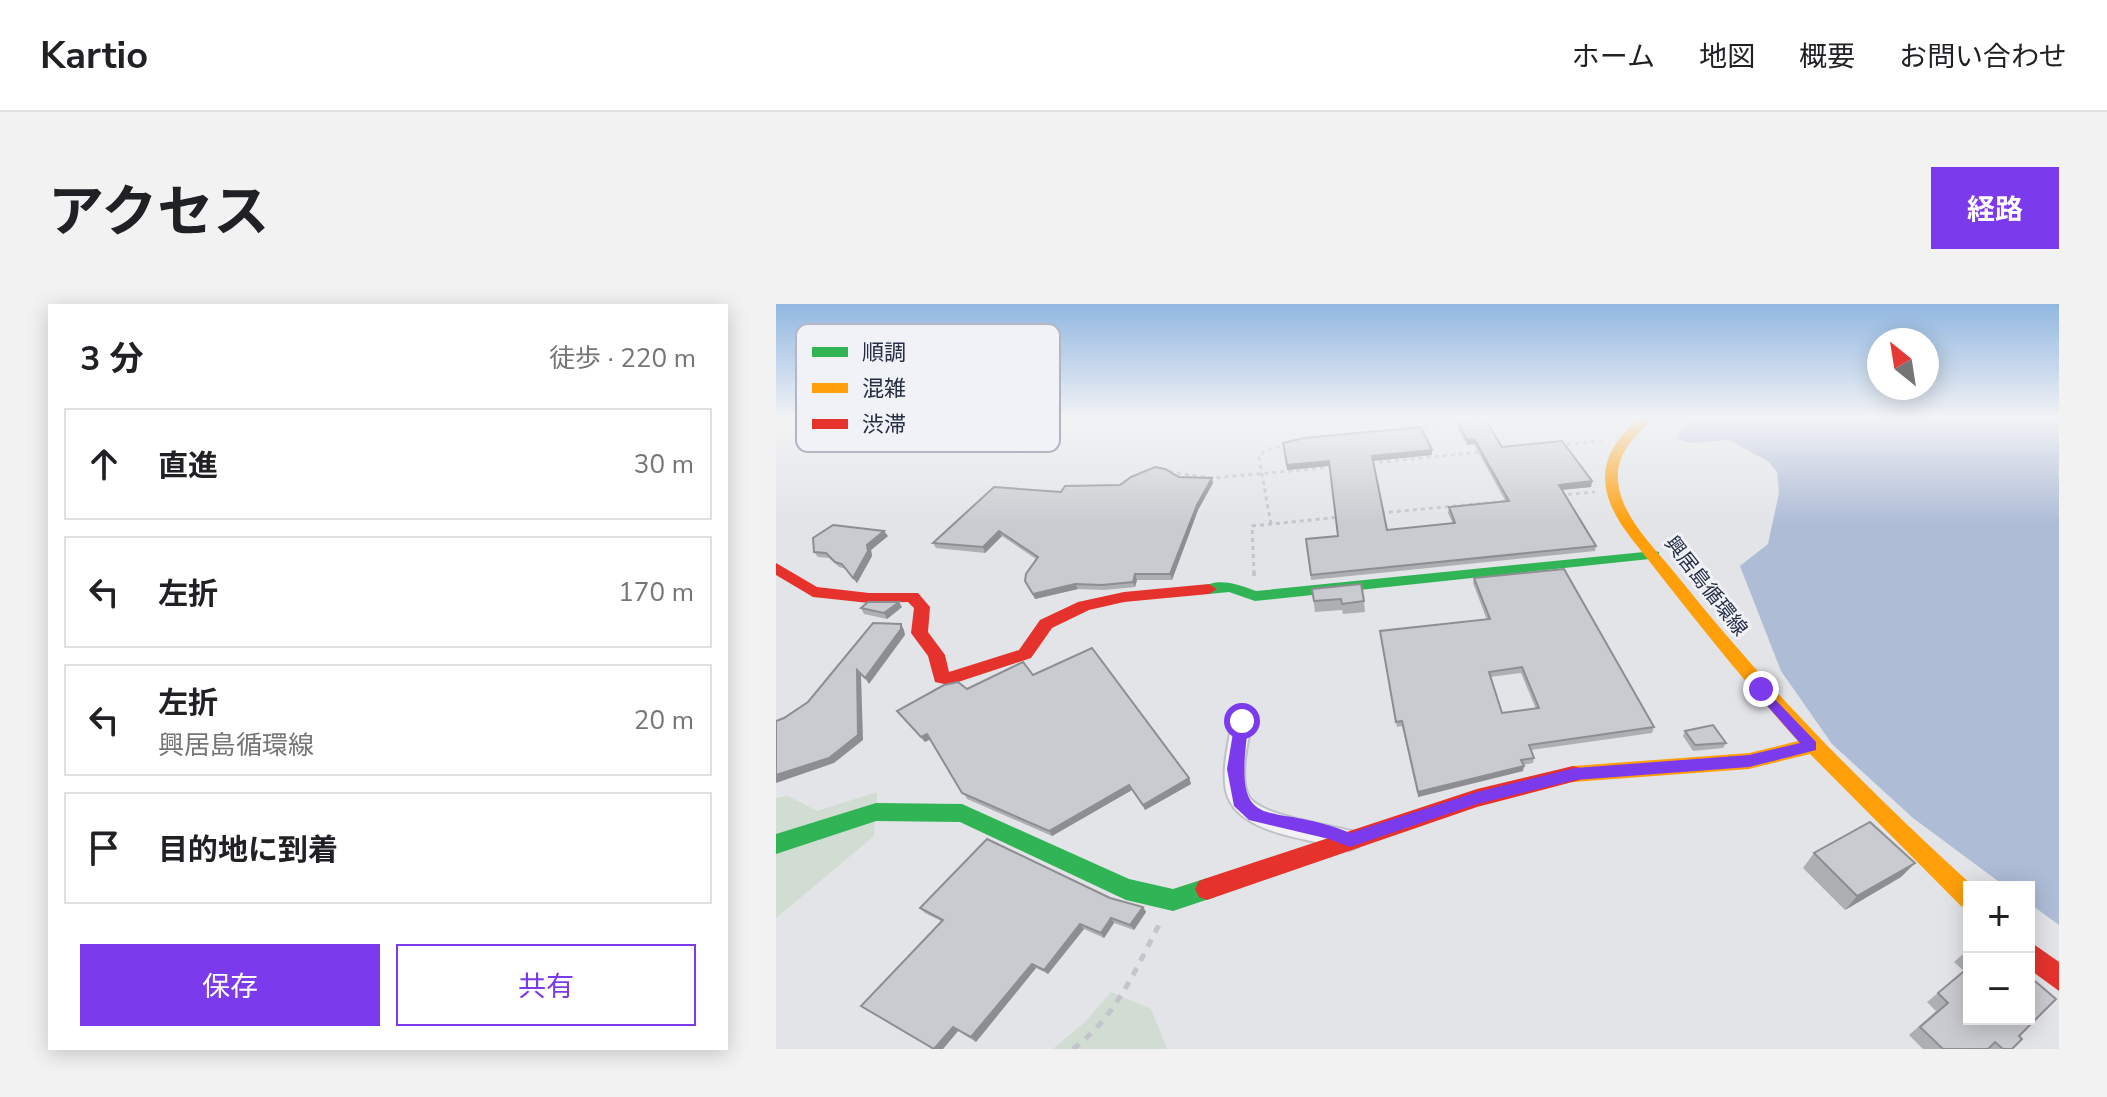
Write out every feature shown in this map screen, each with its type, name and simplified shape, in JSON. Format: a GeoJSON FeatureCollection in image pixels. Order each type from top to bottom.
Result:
{"type":"FeatureCollection","features":[{"type":"Feature","properties":{"kind":"street"},"geometry":{"type":"LineString","coordinates":[[1613,490],[1616,454]]}},
{"type":"Feature","properties":{"kind":"street","name":"興居島循環線"},"geometry":{"type":"LineString","coordinates":[[1613,490],[1619,508],[1719,641],[1811,746],[1883,820],[1963,893]]}},
{"type":"Feature","properties":{"kind":"street"},"geometry":{"type":"LineString","coordinates":[[776,568],[813,592],[869,598],[912,597],[919,601],[922,607],[919,633],[936,655],[941,677],[949,679],[1025,654],[1034,646],[1043,626],[1089,602],[1230,587],[1255,596],[1654,555]]}},
{"type":"Feature","properties":{"kind":"street"},"geometry":{"type":"LineString","coordinates":[[1242,721],[1235,769],[1240,802],[1254,816],[1331,832],[1350,840]]}},
{"type":"Feature","properties":{"kind":"street"},"geometry":{"type":"LineString","coordinates":[[776,844],[876,812],[962,813],[1126,889],[1173,900],[1477,798],[1575,774],[1749,761],[1811,746]]}},
{"type":"Feature","properties":{"kind":"street"},"geometry":{"type":"LineString","coordinates":[[2035,958],[2059,978]]}},
{"type":"Feature","properties":{"kind":"path"},"geometry":{"type":"LineString","coordinates":[[1260,454],[1271,524]]}},
{"type":"Feature","properties":{"kind":"path"},"geometry":{"type":"LineString","coordinates":[[1369,463],[1463,454]]}},
{"type":"Feature","properties":{"kind":"path"},"geometry":{"type":"LineString","coordinates":[[1161,471],[1212,478],[1338,466]]}},
{"type":"Feature","properties":{"kind":"path"},"geometry":{"type":"LineString","coordinates":[[1551,496],[1613,490]]}},
{"type":"Feature","properties":{"kind":"path"},"geometry":{"type":"LineString","coordinates":[[1380,513],[1520,499]]}},
{"type":"Feature","properties":{"kind":"path"},"geometry":{"type":"LineString","coordinates":[[1255,596],[1252,526],[1349,516]]}},
{"type":"Feature","properties":{"kind":"path"},"geometry":{"type":"LineString","coordinates":[[1073,1049],[1093,1036],[1124,999],[1144,950],[1173,900]]}},
{"type":"Feature","properties":{"kind":"shaded area"},"geometry":{"type":"Polygon","coordinates":[[[877,792],[874,836],[776,918],[776,798],[788,796],[817,811],[877,792]]]}},
{"type":"Feature","properties":{"kind":"shaded area"},"geometry":{"type":"Polygon","coordinates":[[[1111,992],[1151,1009],[1167,1049],[1053,1049],[1085,1022],[1111,992]]]}},
{"type":"Feature","properties":{"kind":"water"},"geometry":{"type":"Polygon","coordinates":[[[1754,454],[2059,454],[2059,925],[2035,907],[2035,881],[1998,881],[1913,818],[1832,744],[1781,671],[1740,566],[1768,544],[1779,493],[1777,472],[1769,462],[1754,454]]]}},
{"type":"Feature","properties":{"kind":"building"},"geometry":{"type":"Polygon","coordinates":[[[1285,454],[1394,454],[1372,456],[1387,530],[1455,523],[1449,507],[1509,501],[1482,454],[1572,454],[1592,481],[1559,485],[1596,546],[1311,575],[1306,539],[1338,536],[1329,461],[1287,465],[1285,454]]]}},
{"type":"Feature","properties":{"kind":"building"},"geometry":{"type":"Polygon","coordinates":[[[1155,467],[1179,477],[1212,478],[1197,505],[1170,574],[1135,574],[1133,582],[1075,584],[1033,594],[1025,581],[1026,574],[1038,557],[999,531],[983,547],[933,543],[994,487],[1061,492],[1065,486],[1120,485],[1155,467]]]}},
{"type":"Feature","properties":{"kind":"building"},"geometry":{"type":"Polygon","coordinates":[[[833,525],[884,531],[867,545],[868,551],[853,578],[842,564],[826,553],[814,552],[813,538],[833,525]]]}},
{"type":"Feature","properties":{"kind":"building"},"geometry":{"type":"Polygon","coordinates":[[[1564,569],[1654,727],[1529,745],[1534,758],[1521,760],[1524,766],[1418,792],[1402,721],[1396,722],[1380,631],[1490,619],[1474,578],[1564,569]],[[1522,667],[1489,672],[1502,713],[1539,708],[1522,667]]]}},
{"type":"Feature","properties":{"kind":"building"},"geometry":{"type":"Polygon","coordinates":[[[1361,584],[1364,601],[1342,604],[1341,599],[1314,601],[1312,589],[1361,584]]]}},
{"type":"Feature","properties":{"kind":"building"},"geometry":{"type":"Polygon","coordinates":[[[868,602],[899,602],[884,613],[861,608],[868,602]]]}},
{"type":"Feature","properties":{"kind":"building"},"geometry":{"type":"Polygon","coordinates":[[[873,623],[901,624],[901,629],[865,678],[857,670],[858,735],[829,758],[776,775],[776,721],[808,702],[873,623]]]}},
{"type":"Feature","properties":{"kind":"building"},"geometry":{"type":"Polygon","coordinates":[[[1092,648],[1189,778],[1143,805],[1129,785],[1049,831],[962,793],[927,734],[921,737],[897,711],[944,685],[958,682],[967,689],[1023,662],[1033,675],[1092,648]]]}},
{"type":"Feature","properties":{"kind":"building"},"geometry":{"type":"Polygon","coordinates":[[[1713,725],[1726,743],[1695,745],[1685,731],[1713,725]]]}},
{"type":"Feature","properties":{"kind":"building"},"geometry":{"type":"Polygon","coordinates":[[[1870,822],[1915,863],[1857,896],[1814,853],[1870,822]]]}},
{"type":"Feature","properties":{"kind":"building"},"geometry":{"type":"Polygon","coordinates":[[[987,839],[1110,898],[1143,907],[1130,925],[1111,918],[1101,933],[1080,924],[1044,970],[1032,964],[971,1037],[953,1027],[934,1049],[861,1006],[943,920],[920,908],[987,839]]]}},
{"type":"Feature","properties":{"kind":"building"},"geometry":{"type":"Polygon","coordinates":[[[1963,972],[1963,1025],[2030,1025],[2012,1049],[2003,1049],[1995,1042],[1988,1049],[1943,1049],[1920,1027],[1948,1003],[1938,993],[1963,972]]]}},
{"type":"Feature","properties":{"kind":"building"},"geometry":{"type":"Polygon","coordinates":[[[2035,981],[2056,999],[2035,1020],[2035,981]]]}},
{"type":"Feature","properties":{"kind":"traffic: fast"},"geometry":{"type":"LineString","coordinates":[[1209,589],[1230,587],[1255,596],[1654,555]]}},
{"type":"Feature","properties":{"kind":"traffic: fast"},"geometry":{"type":"LineString","coordinates":[[776,844],[876,812],[962,813],[1126,889],[1173,900],[1207,889]]}},
{"type":"Feature","properties":{"kind":"traffic: slow"},"geometry":{"type":"LineString","coordinates":[[1616,454],[1611,479],[1617,502],[1629,524],[1700,616],[1810,742],[1963,892]]}},
{"type":"Feature","properties":{"kind":"traffic: slow"},"geometry":{"type":"LineString","coordinates":[[1573,774],[1749,761],[1811,746]]}},
{"type":"Feature","properties":{"kind":"traffic: jam"},"geometry":{"type":"LineString","coordinates":[[776,568],[813,592],[869,598],[912,597],[922,607],[919,633],[936,655],[941,677],[949,679],[1025,654],[1046,624],[1083,606],[1124,597],[1209,589]]}},
{"type":"Feature","properties":{"kind":"traffic: jam"},"geometry":{"type":"LineString","coordinates":[[1207,889],[1477,798],[1573,774]]}},
{"type":"Feature","properties":{"kind":"traffic: jam"},"geometry":{"type":"LineString","coordinates":[[2035,958],[2059,978]]}},
{"type":"Feature","properties":{"kind":"route"},"geometry":{"type":"LineString","coordinates":[[1242,721],[1235,769],[1240,802],[1254,816],[1331,832],[1350,840],[1477,798],[1575,774],[1749,761],[1811,746],[1761,689]]}}]}
